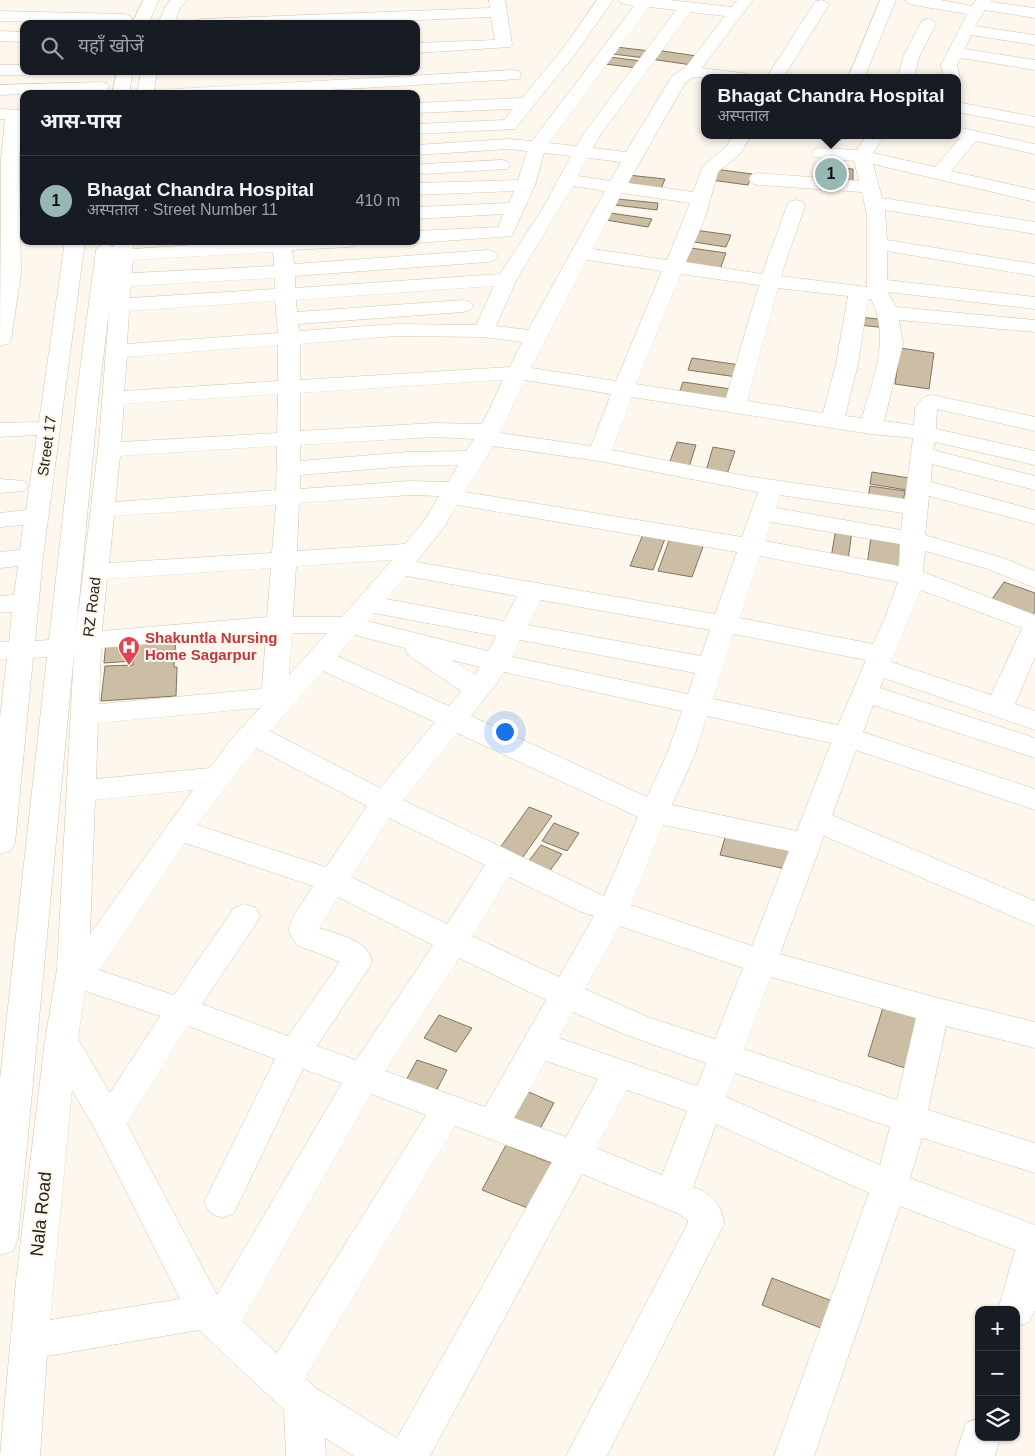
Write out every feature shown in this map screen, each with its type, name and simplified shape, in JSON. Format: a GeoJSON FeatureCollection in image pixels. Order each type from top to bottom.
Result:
{"type":"FeatureCollection","features":[{"type":"Feature","properties":{"kind":"street"},"geometry":{"type":"LineString","coordinates":[[124,20],[136,0]]}},
{"type":"Feature","properties":{"kind":"street"},"geometry":{"type":"LineString","coordinates":[[142,20],[151,0]]}},
{"type":"Feature","properties":{"kind":"street"},"geometry":{"type":"LineString","coordinates":[[168,20],[178,0]]}},
{"type":"Feature","properties":{"kind":"street"},"geometry":{"type":"LineString","coordinates":[[420,129],[509,125],[570,50],[605,0]]}},
{"type":"Feature","properties":{"kind":"street"},"geometry":{"type":"LineString","coordinates":[[626,0],[686,6],[741,6]]}},
{"type":"Feature","properties":{"kind":"street"},"geometry":{"type":"LineString","coordinates":[[858,74],[888,0]]}},
{"type":"Feature","properties":{"kind":"street"},"geometry":{"type":"LineString","coordinates":[[913,0],[972,22],[1035,40]]}},
{"type":"Feature","properties":{"kind":"street"},"geometry":{"type":"LineString","coordinates":[[483,331],[507,279],[552,208],[591,136],[626,58],[644,2]]}},
{"type":"Feature","properties":{"kind":"street"},"geometry":{"type":"LineString","coordinates":[[777,74],[821,5]]}},
{"type":"Feature","properties":{"kind":"street"},"geometry":{"type":"LineString","coordinates":[[420,237],[505,232],[526,185],[537,147],[626,58],[686,6]]}},
{"type":"Feature","properties":{"kind":"street"},"geometry":{"type":"LineString","coordinates":[[586,1456],[706,1224],[706,1216],[702,1209],[672,1194],[448,1108],[181,1010],[75,975],[178,830],[275,703],[320,658],[347,625],[368,604],[436,521],[487,435],[535,337],[582,254],[632,158],[678,80],[681,67],[741,6]]}},
{"type":"Feature","properties":{"kind":"street"},"geometry":{"type":"LineString","coordinates":[[309,20],[499,13]]}},
{"type":"Feature","properties":{"kind":"street"},"geometry":{"type":"LineString","coordinates":[[420,30],[499,13]]}},
{"type":"Feature","properties":{"kind":"street"},"geometry":{"type":"LineString","coordinates":[[420,48],[504,44],[499,13]]}},
{"type":"Feature","properties":{"kind":"street"},"geometry":{"type":"LineString","coordinates":[[972,22],[1035,13]]}},
{"type":"Feature","properties":{"kind":"street"},"geometry":{"type":"LineString","coordinates":[[0,16],[82,20]]}},
{"type":"Feature","properties":{"kind":"street"},"geometry":{"type":"LineString","coordinates":[[972,22],[1035,28]]}},
{"type":"Feature","properties":{"kind":"street"},"geometry":{"type":"LineString","coordinates":[[972,22],[1035,52]]}},
{"type":"Feature","properties":{"kind":"street"},"geometry":{"type":"LineString","coordinates":[[972,22],[1035,65]]}},
{"type":"Feature","properties":{"kind":"street"},"geometry":{"type":"LineString","coordinates":[[951,74],[949,65],[972,22]]}},
{"type":"Feature","properties":{"kind":"street"},"geometry":{"type":"LineString","coordinates":[[907,74],[911,57],[928,24]]}},
{"type":"Feature","properties":{"kind":"street"},"geometry":{"type":"LineString","coordinates":[[0,36],[20,37]]}},
{"type":"Feature","properties":{"kind":"street"},"geometry":{"type":"LineString","coordinates":[[570,50],[719,74]]}},
{"type":"Feature","properties":{"kind":"street"},"geometry":{"type":"LineString","coordinates":[[539,64],[556,67]]}},
{"type":"Feature","properties":{"kind":"street"},"geometry":{"type":"LineString","coordinates":[[213,90],[517,68],[420,66]]}},
{"type":"Feature","properties":{"kind":"street"},"geometry":{"type":"LineString","coordinates":[[0,70],[20,70]]}},
{"type":"Feature","properties":{"kind":"street"},"geometry":{"type":"LineString","coordinates":[[121,90],[124,75]]}},
{"type":"Feature","properties":{"kind":"street"},"geometry":{"type":"LineString","coordinates":[[147,82],[248,75]]}},
{"type":"Feature","properties":{"kind":"street"},"geometry":{"type":"LineString","coordinates":[[0,90],[101,84]]}},
{"type":"Feature","properties":{"kind":"street"},"geometry":{"type":"LineString","coordinates":[[420,108],[527,103]]}},
{"type":"Feature","properties":{"kind":"street"},"geometry":{"type":"LineString","coordinates":[[961,108],[1035,122]]}},
{"type":"Feature","properties":{"kind":"street"},"geometry":{"type":"LineString","coordinates":[[0,340],[11,272],[12,113]]}},
{"type":"Feature","properties":{"kind":"street"},"geometry":{"type":"LineString","coordinates":[[940,173],[965,133],[1035,149]]}},
{"type":"Feature","properties":{"kind":"street"},"geometry":{"type":"LineString","coordinates":[[599,454],[642,341],[695,218],[710,170],[735,149],[740,139]]}},
{"type":"Feature","properties":{"kind":"street"},"geometry":{"type":"LineString","coordinates":[[832,421],[846,364],[871,290],[877,244],[877,215],[862,156],[873,139]]}},
{"type":"Feature","properties":{"kind":"street"},"geometry":{"type":"LineString","coordinates":[[420,150],[508,144],[632,158]]}},
{"type":"Feature","properties":{"kind":"street"},"geometry":{"type":"LineString","coordinates":[[818,184],[824,145],[862,156],[1035,196]]}},
{"type":"Feature","properties":{"kind":"street"},"geometry":{"type":"LineString","coordinates":[[420,169],[501,164]]}},
{"type":"Feature","properties":{"kind":"street"},"geometry":{"type":"LineString","coordinates":[[758,179],[818,184],[1035,228]]}},
{"type":"Feature","properties":{"kind":"street"},"geometry":{"type":"LineString","coordinates":[[567,180],[701,199]]}},
{"type":"Feature","properties":{"kind":"street"},"geometry":{"type":"LineString","coordinates":[[420,189],[526,185]]}},
{"type":"Feature","properties":{"kind":"street"},"geometry":{"type":"LineString","coordinates":[[735,406],[770,281],[796,206]]}},
{"type":"Feature","properties":{"kind":"street"},"geometry":{"type":"LineString","coordinates":[[420,213],[515,208]]}},
{"type":"Feature","properties":{"kind":"street"},"geometry":{"type":"LineString","coordinates":[[877,244],[1035,270]]}},
{"type":"Feature","properties":{"kind":"street","name":"Street 17"},"geometry":{"type":"LineString","coordinates":[[0,837],[10,651],[26,602],[74,245]]}},
{"type":"Feature","properties":{"kind":"street"},"geometry":{"type":"LineString","coordinates":[[119,254],[252,245]]}},
{"type":"Feature","properties":{"kind":"street"},"geometry":{"type":"LineString","coordinates":[[275,703],[288,496],[289,440],[286,272],[281,245]]}},
{"type":"Feature","properties":{"kind":"street"},"geometry":{"type":"LineString","coordinates":[[119,254],[286,272],[488,256]]}},
{"type":"Feature","properties":{"kind":"street"},"geometry":{"type":"LineString","coordinates":[[0,1240],[88,392],[110,305],[119,254]]}},
{"type":"Feature","properties":{"kind":"street","name":"RZ Road"},"geometry":{"type":"LineString","coordinates":[[75,975],[80,791],[88,641],[109,450],[117,351],[110,305],[119,254]]}},
{"type":"Feature","properties":{"kind":"street"},"geometry":{"type":"LineString","coordinates":[[582,254],[770,281],[1035,302]]}},
{"type":"Feature","properties":{"kind":"street"},"geometry":{"type":"LineString","coordinates":[[110,305],[507,279]]}},
{"type":"Feature","properties":{"kind":"street"},"geometry":{"type":"LineString","coordinates":[[871,290],[888,313],[892,344],[871,427]]}},
{"type":"Feature","properties":{"kind":"street"},"geometry":{"type":"LineString","coordinates":[[117,351],[464,306]]}},
{"type":"Feature","properties":{"kind":"street"},"geometry":{"type":"LineString","coordinates":[[888,313],[1035,326]]}},
{"type":"Feature","properties":{"kind":"street"},"geometry":{"type":"LineString","coordinates":[[288,328],[483,331],[535,337]]}},
{"type":"Feature","properties":{"kind":"street"},"geometry":{"type":"LineString","coordinates":[[113,398],[519,373],[871,427],[923,443],[1035,483]]}},
{"type":"Feature","properties":{"kind":"street"},"geometry":{"type":"LineString","coordinates":[[672,1194],[864,693],[898,618],[910,585],[912,539],[926,407],[932,402],[1035,424]]}},
{"type":"Feature","properties":{"kind":"street"},"geometry":{"type":"LineString","coordinates":[[0,430],[49,428]]}},
{"type":"Feature","properties":{"kind":"street"},"geometry":{"type":"LineString","coordinates":[[109,450],[434,430],[487,435],[599,454],[912,539],[997,564],[1035,580]]}},
{"type":"Feature","properties":{"kind":"street"},"geometry":{"type":"LineString","coordinates":[[923,443],[1035,458]]}},
{"type":"Feature","properties":{"kind":"street"},"geometry":{"type":"LineString","coordinates":[[288,469],[408,459],[474,458]]}},
{"type":"Feature","properties":{"kind":"street"},"geometry":{"type":"LineString","coordinates":[[103,510],[410,488],[453,493],[751,548],[814,557],[909,576],[1035,625],[999,708]]}},
{"type":"Feature","properties":{"kind":"street"},"geometry":{"type":"LineString","coordinates":[[767,500],[917,497],[1035,517]]}},
{"type":"Feature","properties":{"kind":"street"},"geometry":{"type":"LineString","coordinates":[[493,1125],[613,911],[654,812],[682,754],[697,704],[767,500]]}},
{"type":"Feature","properties":{"kind":"street"},"geometry":{"type":"LineString","coordinates":[[0,520],[37,516]]}},
{"type":"Feature","properties":{"kind":"street"},"geometry":{"type":"LineString","coordinates":[[0,560],[31,557]]}},
{"type":"Feature","properties":{"kind":"street"},"geometry":{"type":"LineString","coordinates":[[96,572],[284,559],[406,559],[533,590],[726,624],[878,660],[1035,721]]}},
{"type":"Feature","properties":{"kind":"street"},"geometry":{"type":"LineString","coordinates":[[222,1202],[295,1052],[356,963],[356,958],[351,953],[308,936],[303,931],[305,923],[384,804],[488,677],[533,590]]}},
{"type":"Feature","properties":{"kind":"street"},"geometry":{"type":"LineString","coordinates":[[0,604],[26,602]]}},
{"type":"Feature","properties":{"kind":"street"},"geometry":{"type":"LineString","coordinates":[[368,604],[710,667]]}},
{"type":"Feature","properties":{"kind":"street"},"geometry":{"type":"LineString","coordinates":[[10,651],[61,648],[88,641],[280,625],[347,625],[496,662],[848,737],[1035,800]]}},
{"type":"Feature","properties":{"kind":"street"},"geometry":{"type":"LineString","coordinates":[[402,639],[478,690]]}},
{"type":"Feature","properties":{"kind":"street"},"geometry":{"type":"LineString","coordinates":[[320,658],[654,812],[811,832],[1035,914]]}},
{"type":"Feature","properties":{"kind":"street"},"geometry":{"type":"LineString","coordinates":[[864,693],[1035,748]]}},
{"type":"Feature","properties":{"kind":"street"},"geometry":{"type":"LineString","coordinates":[[84,716],[275,703]]}},
{"type":"Feature","properties":{"kind":"street"},"geometry":{"type":"LineString","coordinates":[[252,734],[384,804],[590,903],[762,962],[934,1010],[1035,1035]]}},
{"type":"Feature","properties":{"kind":"street"},"geometry":{"type":"LineString","coordinates":[[80,791],[218,777]]}},
{"type":"Feature","properties":{"kind":"street"},"geometry":{"type":"LineString","coordinates":[[178,830],[333,881],[566,995],[637,1026],[909,1119],[1035,1158]]}},
{"type":"Feature","properties":{"kind":"street"},"geometry":{"type":"LineString","coordinates":[[213,1319],[363,1077],[453,941],[502,862]]}},
{"type":"Feature","properties":{"kind":"street"},"geometry":{"type":"LineString","coordinates":[[109,1123],[181,1010],[245,916]]}},
{"type":"Feature","properties":{"kind":"street","name":"Nala Road"},"geometry":{"type":"LineString","coordinates":[[20,1456],[29,1341],[61,1040],[75,975]]}},
{"type":"Feature","properties":{"kind":"street"},"geometry":{"type":"LineString","coordinates":[[794,1456],[901,1154],[934,1010]]}},
{"type":"Feature","properties":{"kind":"street"},"geometry":{"type":"LineString","coordinates":[[61,1040],[109,1123],[213,1319],[292,1392],[390,1456]]}},
{"type":"Feature","properties":{"kind":"street"},"geometry":{"type":"LineString","coordinates":[[538,1044],[707,1104],[890,1186],[1035,1243],[1017,1306]]}},
{"type":"Feature","properties":{"kind":"street"},"geometry":{"type":"LineString","coordinates":[[409,1456],[619,1073]]}},
{"type":"Feature","properties":{"kind":"street"},"geometry":{"type":"LineString","coordinates":[[306,1456],[292,1392],[448,1108]]}},
{"type":"Feature","properties":{"kind":"street"},"geometry":{"type":"LineString","coordinates":[[29,1341],[213,1319]]}},
{"type":"Feature","properties":{"kind":"street"},"geometry":{"type":"LineString","coordinates":[[974,1456],[979,1441]]}},
{"type":"Feature","properties":{"kind":"building"},"geometry":{"type":"Polygon","coordinates":[[[616,47],[650,51],[646,58],[612,54],[616,47]]]}},
{"type":"Feature","properties":{"kind":"building"},"geometry":{"type":"Polygon","coordinates":[[[656,50],[697,56],[692,65],[650,59],[656,50]]]}},
{"type":"Feature","properties":{"kind":"building"},"geometry":{"type":"Polygon","coordinates":[[[610,57],[641,61],[637,68],[605,64],[610,57]]]}},
{"type":"Feature","properties":{"kind":"building"},"geometry":{"type":"Polygon","coordinates":[[[820,167],[853,169],[853,181],[820,179],[820,167]]]}},
{"type":"Feature","properties":{"kind":"building"},"geometry":{"type":"Polygon","coordinates":[[[715,169],[752,174],[748,185],[711,180],[715,169]]]}},
{"type":"Feature","properties":{"kind":"building"},"geometry":{"type":"Polygon","coordinates":[[[628,175],[665,179],[660,191],[623,187],[628,175]]]}},
{"type":"Feature","properties":{"kind":"building"},"geometry":{"type":"Polygon","coordinates":[[[617,199],[658,203],[657,210],[615,205],[617,199]]]}},
{"type":"Feature","properties":{"kind":"building"},"geometry":{"type":"Polygon","coordinates":[[[610,213],[652,219],[648,227],[606,220],[610,213]]]}},
{"type":"Feature","properties":{"kind":"building"},"geometry":{"type":"Polygon","coordinates":[[[694,230],[731,235],[726,247],[688,241],[694,230]]]}},
{"type":"Feature","properties":{"kind":"building"},"geometry":{"type":"Polygon","coordinates":[[[691,248],[726,253],[719,272],[684,268],[691,248]]]}},
{"type":"Feature","properties":{"kind":"building"},"geometry":{"type":"Polygon","coordinates":[[[859,317],[888,320],[888,328],[858,325],[859,317]]]}},
{"type":"Feature","properties":{"kind":"building"},"geometry":{"type":"Polygon","coordinates":[[[900,348],[934,353],[929,389],[895,384],[900,348]]]}},
{"type":"Feature","properties":{"kind":"building"},"geometry":{"type":"Polygon","coordinates":[[[692,358],[740,365],[737,377],[688,370],[692,358]]]}},
{"type":"Feature","properties":{"kind":"building"},"geometry":{"type":"Polygon","coordinates":[[[683,382],[731,389],[727,403],[678,396],[683,382]]]}},
{"type":"Feature","properties":{"kind":"building"},"geometry":{"type":"Polygon","coordinates":[[[677,442],[696,445],[689,467],[669,464],[677,442]]]}},
{"type":"Feature","properties":{"kind":"building"},"geometry":{"type":"Polygon","coordinates":[[[713,447],[735,451],[727,474],[706,471],[713,447]]]}},
{"type":"Feature","properties":{"kind":"building"},"geometry":{"type":"Polygon","coordinates":[[[872,472],[909,478],[907,490],[870,484],[872,472]]]}},
{"type":"Feature","properties":{"kind":"building"},"geometry":{"type":"Polygon","coordinates":[[[870,486],[905,491],[903,502],[868,498],[870,486]]]}},
{"type":"Feature","properties":{"kind":"building"},"geometry":{"type":"Polygon","coordinates":[[[836,528],[852,531],[848,560],[831,558],[836,528]]]}},
{"type":"Feature","properties":{"kind":"building"},"geometry":{"type":"Polygon","coordinates":[[[644,532],[666,536],[653,570],[630,566],[644,532]]]}},
{"type":"Feature","properties":{"kind":"building"},"geometry":{"type":"Polygon","coordinates":[[[871,537],[907,542],[904,570],[867,565],[871,537]]]}},
{"type":"Feature","properties":{"kind":"building"},"geometry":{"type":"Polygon","coordinates":[[[670,538],[704,544],[692,577],[658,571],[670,538]]]}},
{"type":"Feature","properties":{"kind":"building"},"geometry":{"type":"Polygon","coordinates":[[[1004,582],[1035,593],[1035,612],[1031,617],[990,602],[1004,582]]]}},
{"type":"Feature","properties":{"kind":"building"},"geometry":{"type":"Polygon","coordinates":[[[176,637],[174,667],[177,667],[176,696],[101,701],[105,666],[133,665],[133,661],[104,663],[106,642],[176,637]]]}},
{"type":"Feature","properties":{"kind":"building"},"geometry":{"type":"Polygon","coordinates":[[[529,807],[552,816],[520,861],[497,852],[529,807]]]}},
{"type":"Feature","properties":{"kind":"building"},"geometry":{"type":"Polygon","coordinates":[[[554,823],[579,833],[567,851],[542,841],[554,823]]]}},
{"type":"Feature","properties":{"kind":"building"},"geometry":{"type":"Polygon","coordinates":[[[726,834],[796,849],[791,870],[720,855],[726,834]]]}},
{"type":"Feature","properties":{"kind":"building"},"geometry":{"type":"Polygon","coordinates":[[[541,845],[562,854],[546,876],[525,866],[541,845]]]}},
{"type":"Feature","properties":{"kind":"building"},"geometry":{"type":"Polygon","coordinates":[[[885,1001],[927,1014],[911,1070],[868,1056],[885,1001]]]}},
{"type":"Feature","properties":{"kind":"building"},"geometry":{"type":"Polygon","coordinates":[[[439,1015],[472,1028],[456,1052],[424,1038],[439,1015]]]}},
{"type":"Feature","properties":{"kind":"building"},"geometry":{"type":"Polygon","coordinates":[[[417,1060],[447,1070],[433,1097],[403,1086],[417,1060]]]}},
{"type":"Feature","properties":{"kind":"building"},"geometry":{"type":"Polygon","coordinates":[[[522,1089],[554,1103],[536,1136],[503,1121],[522,1089]]]}},
{"type":"Feature","properties":{"kind":"building"},"geometry":{"type":"Polygon","coordinates":[[[506,1145],[558,1166],[535,1211],[482,1190],[506,1145]]]}},
{"type":"Feature","properties":{"kind":"building"},"geometry":{"type":"Polygon","coordinates":[[[772,1278],[840,1304],[831,1332],[762,1305],[772,1278]]]}},
{"type":"Feature","properties":{"kind":"place","name":"Bhagat Chandra Hospital"},"geometry":{"type":"Point","coordinates":[831,174]}},
{"type":"Feature","properties":{"kind":"place","name":"Shakuntla Nursing Home Sagarpur"},"geometry":{"type":"Point","coordinates":[129,666]}}]}
